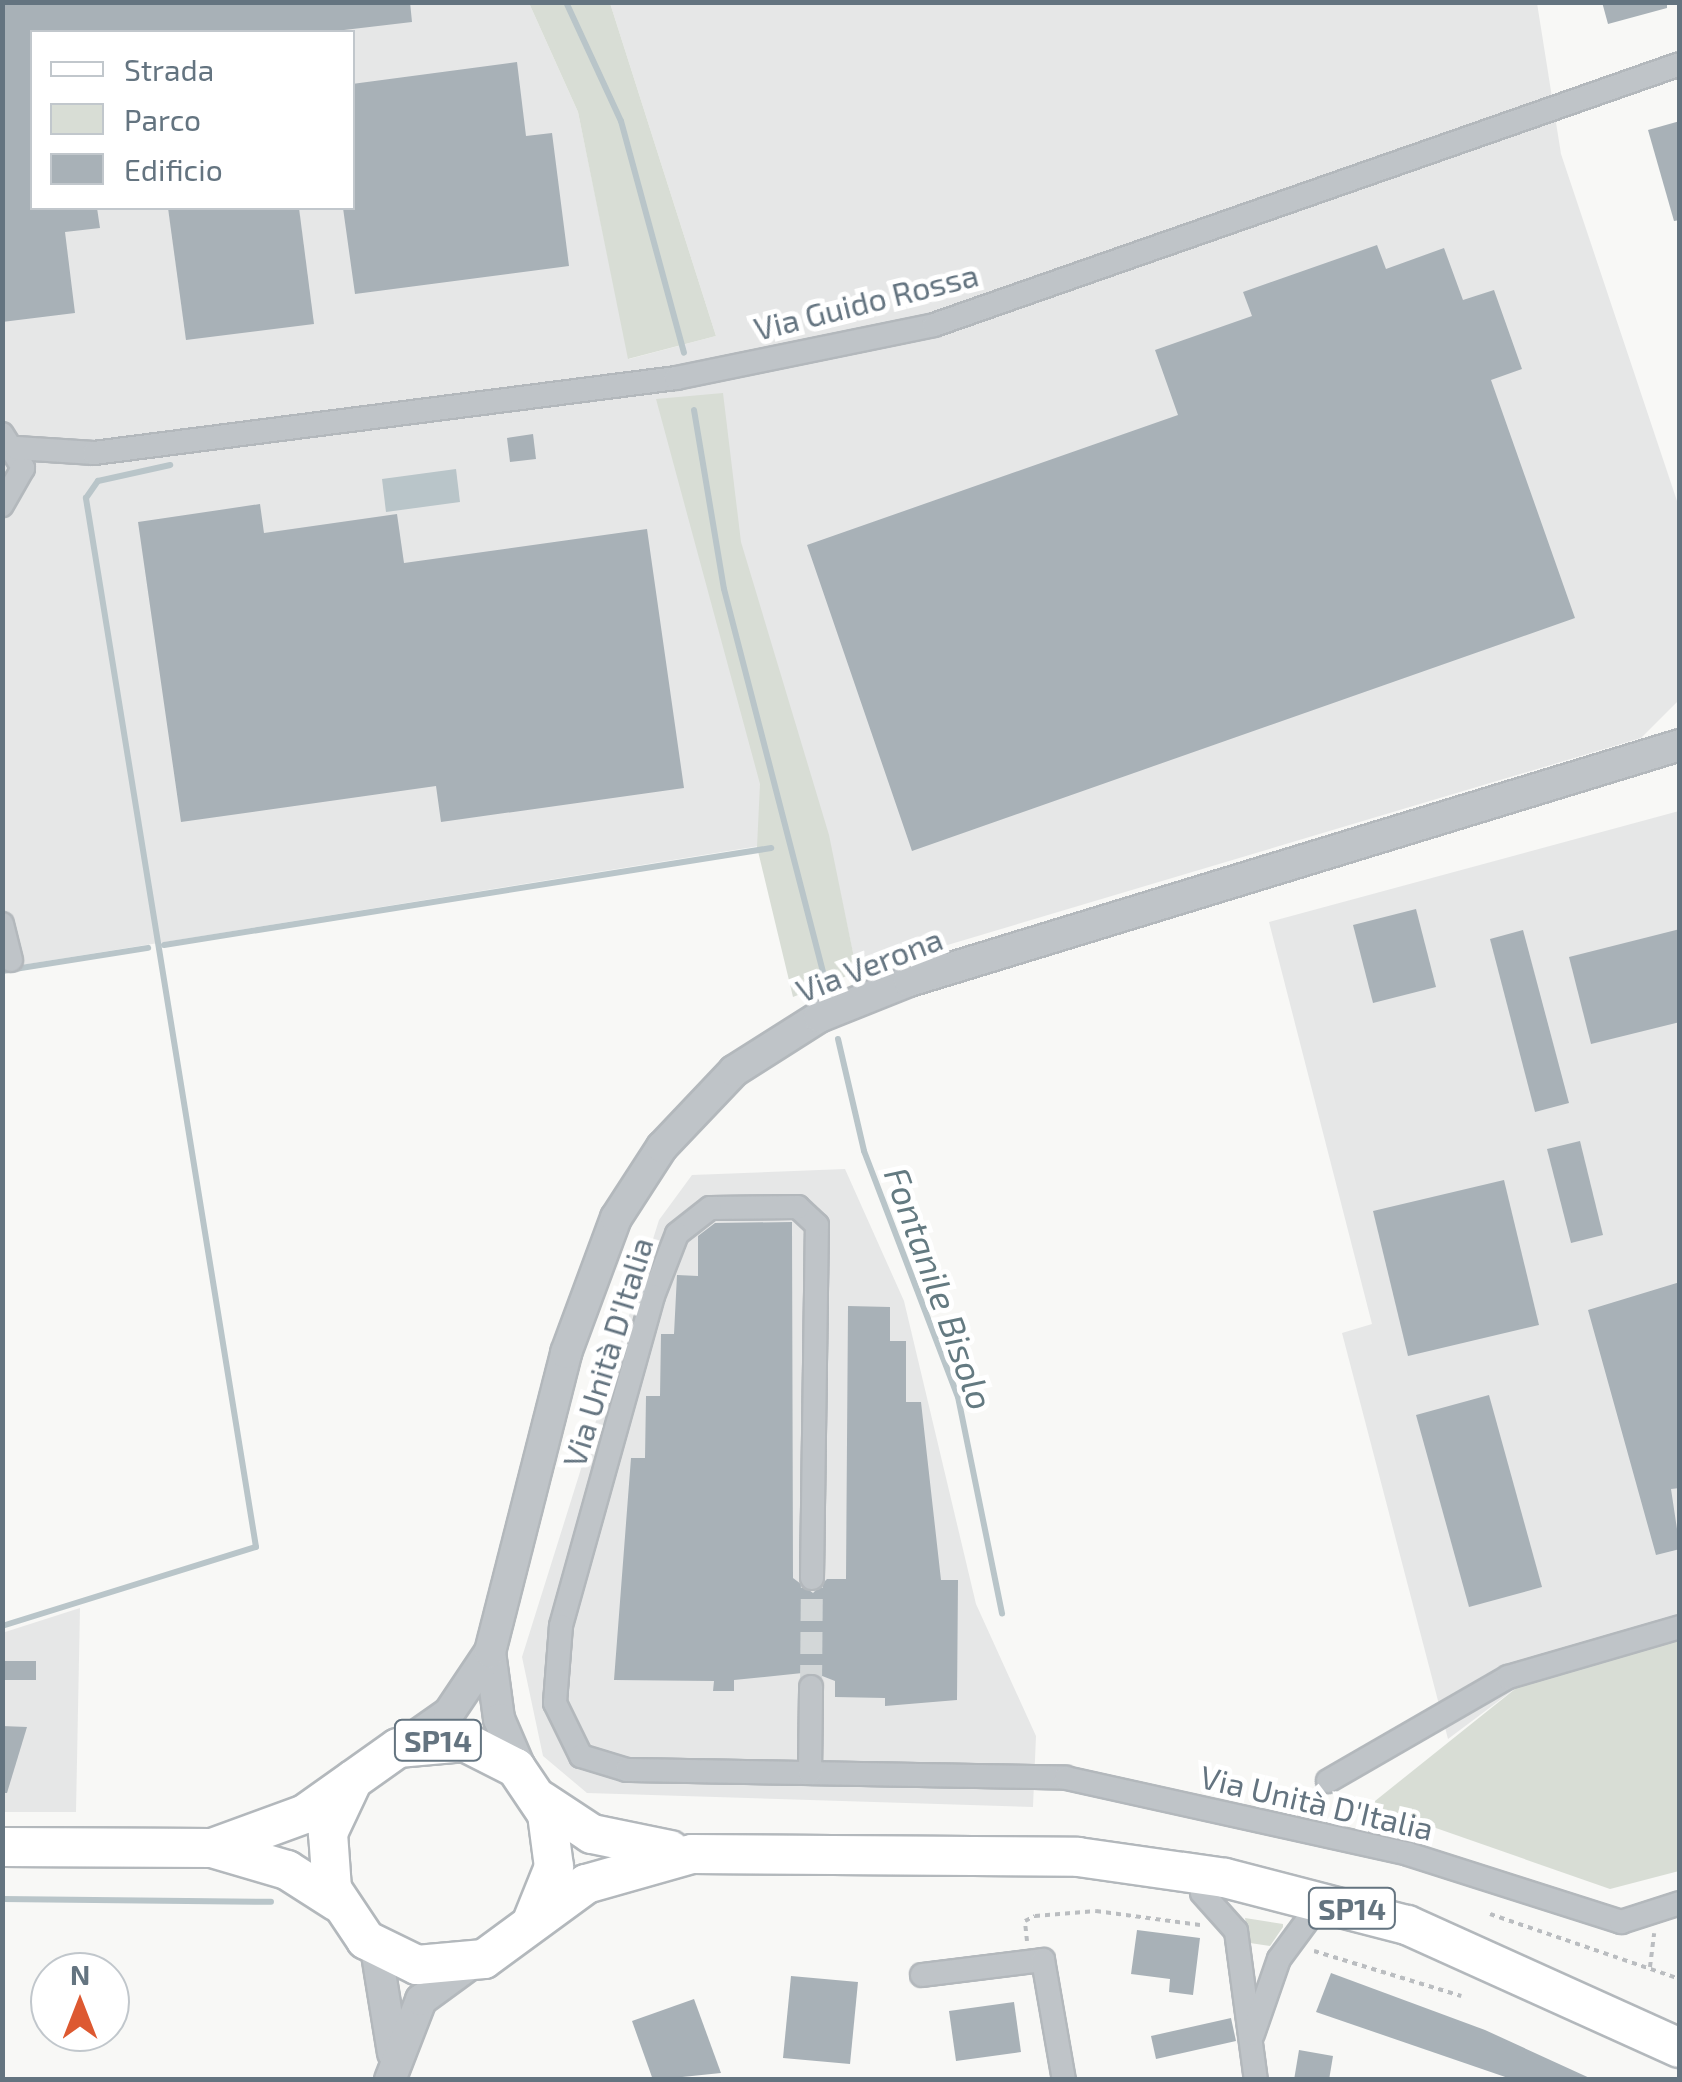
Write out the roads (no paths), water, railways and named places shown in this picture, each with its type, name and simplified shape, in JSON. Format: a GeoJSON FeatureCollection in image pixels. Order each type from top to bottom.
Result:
{"type":"FeatureCollection","features":[{"type":"Feature","properties":{"kind":"main road","name":"SP14"},"geometry":{"type":"LineString","coordinates":[[212,1848],[292,1821],[400,1747],[465,1742],[602,1838],[692,1854],[1114,1860],[1344,1906],[1470,1947],[1680,2048]]}},
{"type":"Feature","properties":{"kind":"main road","name":"SP14"},"geometry":{"type":"LineString","coordinates":[[337,1902],[327,1839],[354,1780]]}},
{"type":"Feature","properties":{"kind":"main road"},"geometry":{"type":"LineString","coordinates":[[526,1928],[554,1865],[533,1789]]}},
{"type":"Feature","properties":{"kind":"main road","name":"SP14"},"geometry":{"type":"LineString","coordinates":[[2,1847],[212,1848],[287,1870],[337,1902],[376,1948],[429,1967],[473,1962],[605,1875],[692,1854]]}},
{"type":"Feature","properties":{"kind":"main road","name":"SP14"},"geometry":{"type":"LineString","coordinates":[[1000,1858],[1206,1910],[1310,1916],[1511,1986],[1680,2068]]}},
{"type":"Feature","properties":{"kind":"street","name":"Via Guido Rossa"},"geometry":{"type":"LineString","coordinates":[[94,453],[676,378],[934,325],[1680,64]]}},
{"type":"Feature","properties":{"kind":"street"},"geometry":{"type":"LineString","coordinates":[[22,482],[10,441],[94,453]]}},
{"type":"Feature","properties":{"kind":"street"},"geometry":{"type":"LineString","coordinates":[[2,505],[22,482],[94,453]]}},
{"type":"Feature","properties":{"kind":"street","name":"Via Verona"},"geometry":{"type":"LineString","coordinates":[[400,1747],[449,1713],[490,1652],[593,1269],[637,1180],[734,1071],[808,1024],[909,981],[1665,747],[1680,724]]}},
{"type":"Feature","properties":{"kind":"street"},"geometry":{"type":"LineString","coordinates":[[2,924],[11,960]]}},
{"type":"Feature","properties":{"kind":"street","name":"Via Unità D'Italia"},"geometry":{"type":"LineString","coordinates":[[812,1578],[816,1225],[798,1207],[710,1208],[677,1234],[653,1296],[561,1626],[557,1712],[571,1745],[601,1766],[1083,1780],[1408,1854],[1621,1922],[1680,1903]]}},
{"type":"Feature","properties":{"kind":"street"},"geometry":{"type":"LineString","coordinates":[[1328,1780],[1508,1677],[1680,1627]]}},
{"type":"Feature","properties":{"kind":"street","name":"Via Verona"},"geometry":{"type":"LineString","coordinates":[[490,1652],[498,1719],[533,1789]]}},
{"type":"Feature","properties":{"kind":"street"},"geometry":{"type":"LineString","coordinates":[[810,1774],[811,1686]]}},
{"type":"Feature","properties":{"kind":"street"},"geometry":{"type":"LineString","coordinates":[[1206,1910],[1234,1925],[1256,2080]]}},
{"type":"Feature","properties":{"kind":"street"},"geometry":{"type":"LineString","coordinates":[[1252,2038],[1279,1959],[1310,1916]]}},
{"type":"Feature","properties":{"kind":"street"},"geometry":{"type":"LineString","coordinates":[[376,1948],[392,2073]]}},
{"type":"Feature","properties":{"kind":"street"},"geometry":{"type":"LineString","coordinates":[[922,1975],[1043,1960],[1064,2080]]}},
{"type":"Feature","properties":{"kind":"street"},"geometry":{"type":"LineString","coordinates":[[392,2073],[422,2000],[473,1962]]}},
{"type":"Feature","properties":{"kind":"waterway","name":"Fontanile Bisolo"},"geometry":{"type":"LineString","coordinates":[[566,2],[621,121],[684,353]]}},
{"type":"Feature","properties":{"kind":"waterway","name":"Fontanile Bisolo"},"geometry":{"type":"LineString","coordinates":[[694,410],[724,589],[823,972]]}},
{"type":"Feature","properties":{"kind":"waterway"},"geometry":{"type":"LineString","coordinates":[[2,1626],[256,1547],[86,498],[98,481],[170,465]]}},
{"type":"Feature","properties":{"kind":"waterway"},"geometry":{"type":"LineString","coordinates":[[164,945],[771,848]]}},
{"type":"Feature","properties":{"kind":"waterway"},"geometry":{"type":"LineString","coordinates":[[2,971],[148,948]]}},
{"type":"Feature","properties":{"kind":"waterway","name":"Fontanile Bisolo"},"geometry":{"type":"LineString","coordinates":[[838,1039],[864,1151],[958,1397],[1002,1614]]}},
{"type":"Feature","properties":{"kind":"waterway"},"geometry":{"type":"LineString","coordinates":[[2,1899],[271,1902]]}},
{"type":"Feature","properties":{"kind":"tunnel"},"geometry":{"type":"LineString","coordinates":[[811,1687],[812,1578]]}}]}
